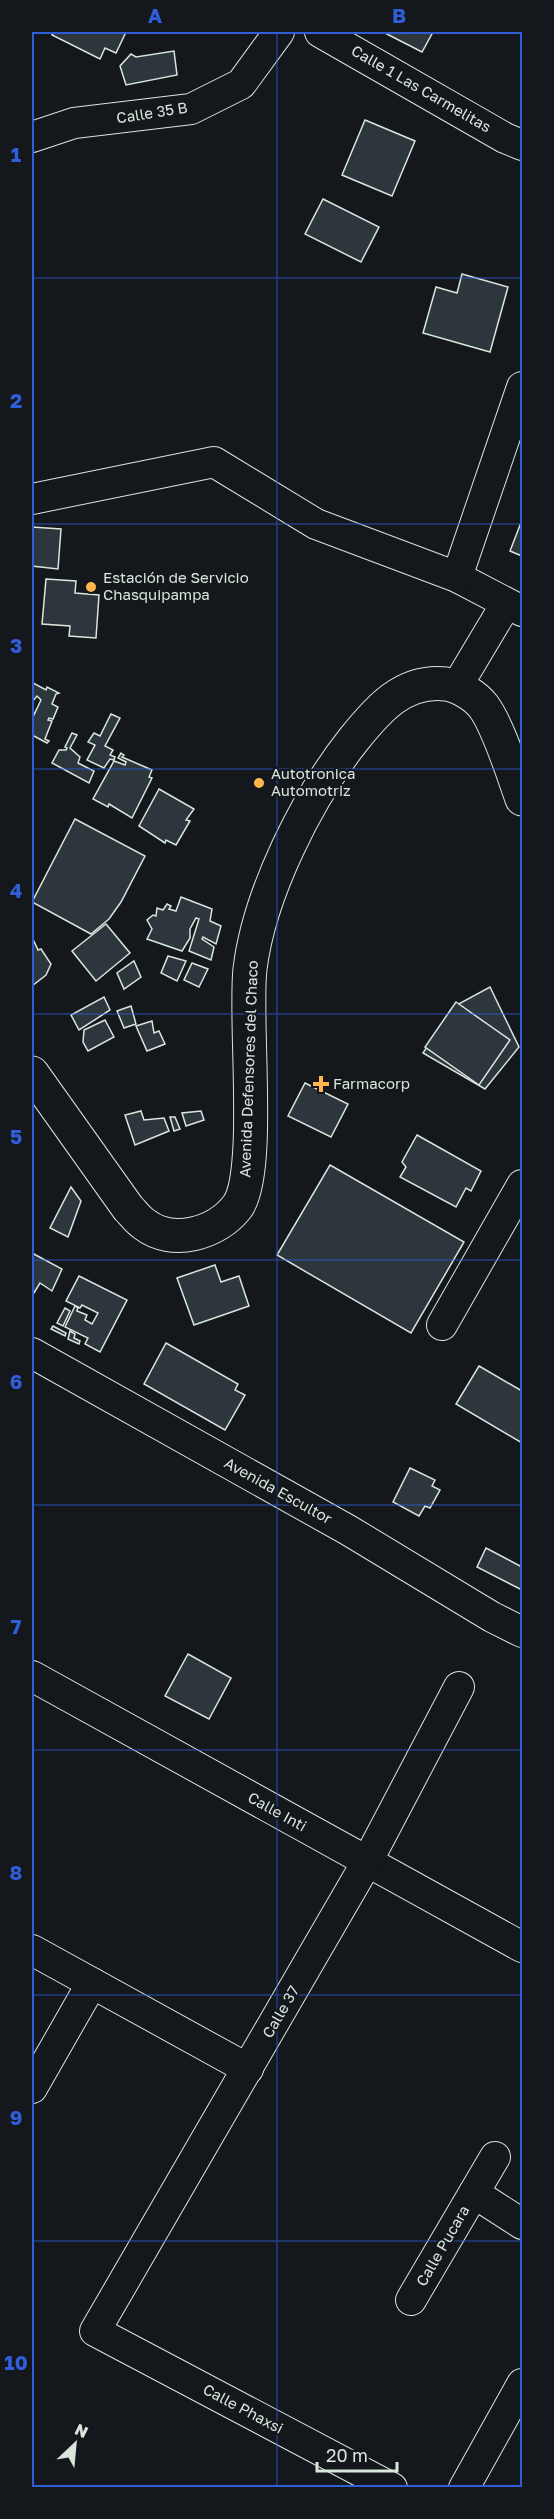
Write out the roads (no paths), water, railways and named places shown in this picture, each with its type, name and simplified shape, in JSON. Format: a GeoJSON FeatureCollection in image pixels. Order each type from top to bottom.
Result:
{"type":"FeatureCollection","features":[{"type":"Feature","properties":{"kind":"main road","name":"Avenida Defensores del Chaco"},"geometry":{"type":"LineString","coordinates":[[32,1073],[128,1208],[144,1225],[165,1235],[192,1235],[217,1226],[238,1206],[248,1178],[250,970],[256,934],[268,895],[312,801],[349,746],[377,711],[404,692],[429,682],[457,686]]}},
{"type":"Feature","properties":{"kind":"main road"},"geometry":{"type":"LineString","coordinates":[[457,686],[484,706],[522,799]]}},
{"type":"Feature","properties":{"kind":"street","name":"Calle 35 B"},"geometry":{"type":"LineString","coordinates":[[32,137],[74,123],[191,109],[241,84],[279,32]]}},
{"type":"Feature","properties":{"kind":"street","name":"Calle 1 Las Carmelitas"},"geometry":{"type":"LineString","coordinates":[[320,32],[505,138],[522,145]]}},
{"type":"Feature","properties":{"kind":"street"},"geometry":{"type":"LineString","coordinates":[[457,577],[522,387]]}},
{"type":"Feature","properties":{"kind":"street"},"geometry":{"type":"LineString","coordinates":[[32,499],[214,462],[316,524],[457,577],[514,608],[457,686]]}},
{"type":"Feature","properties":{"kind":"street"},"geometry":{"type":"LineString","coordinates":[[442,1325],[522,1185]]}},
{"type":"Feature","properties":{"kind":"street","name":"Avenida Escultor"},"geometry":{"type":"LineString","coordinates":[[32,1353],[348,1530],[492,1617],[522,1632]]}},
{"type":"Feature","properties":{"kind":"street","name":"Calle Inti"},"geometry":{"type":"LineString","coordinates":[[32,1676],[522,1947]]}},
{"type":"Feature","properties":{"kind":"street","name":"Calle 37"},"geometry":{"type":"LineString","coordinates":[[95,2331],[367,1862],[459,1687]]}},
{"type":"Feature","properties":{"kind":"street"},"geometry":{"type":"LineString","coordinates":[[32,1950],[248,2069]]}},
{"type":"Feature","properties":{"kind":"street"},"geometry":{"type":"LineString","coordinates":[[32,2088],[92,1983]]}},
{"type":"Feature","properties":{"kind":"street","name":"Calle Pucara"},"geometry":{"type":"LineString","coordinates":[[411,2300],[495,2157]]}},
{"type":"Feature","properties":{"kind":"street","name":"Calle Pucara"},"geometry":{"type":"LineString","coordinates":[[474,2193],[522,2224]]}},
{"type":"Feature","properties":{"kind":"street","name":"Calle Phaxsi"},"geometry":{"type":"LineString","coordinates":[[95,2331],[392,2487]]}},
{"type":"Feature","properties":{"kind":"street"},"geometry":{"type":"LineString","coordinates":[[464,2487],[522,2384]]}},
{"type":"Feature","properties":{"kind":"place","name":"Estación de Servicio Chasquipampa"},"geometry":{"type":"Point","coordinates":[91,587]}},
{"type":"Feature","properties":{"kind":"place","name":"Autotronica Automotriz"},"geometry":{"type":"Point","coordinates":[259,783]}},
{"type":"Feature","properties":{"kind":"place","name":"Farmacorp"},"geometry":{"type":"Point","coordinates":[321,1084]}}]}
